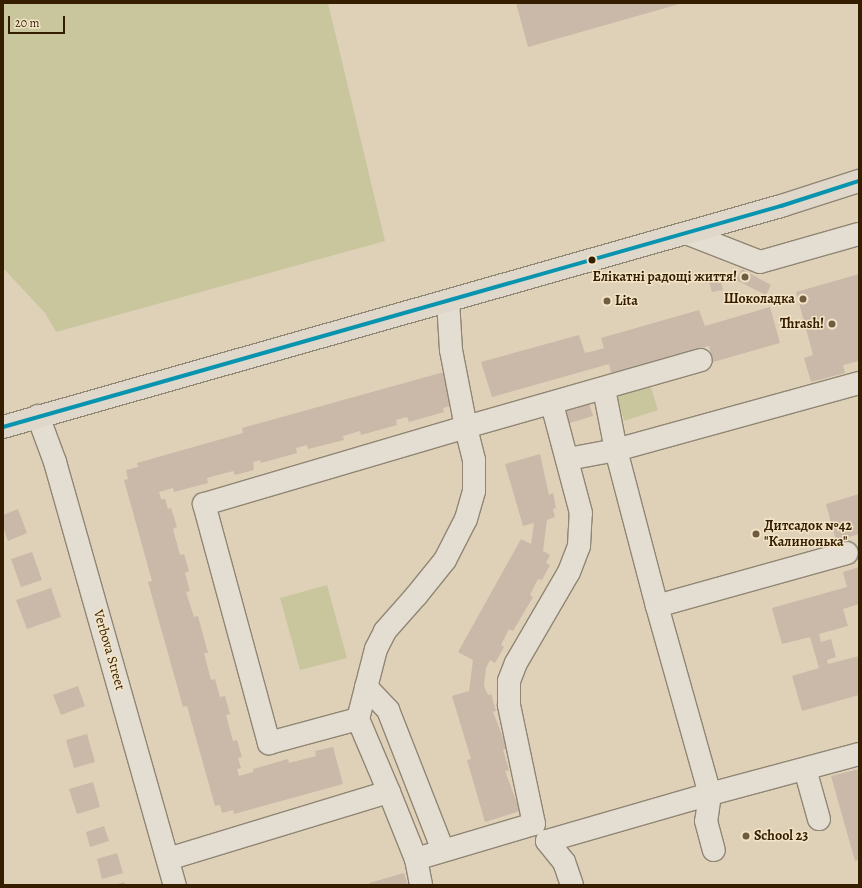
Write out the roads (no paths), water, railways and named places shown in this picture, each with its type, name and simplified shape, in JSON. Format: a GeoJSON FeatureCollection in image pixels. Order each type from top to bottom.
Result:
{"type":"FeatureCollection","features":[{"type":"Feature","properties":{"kind":"main road"},"geometry":{"type":"LineString","coordinates":[[3,427],[686,233],[859,181]]}},
{"type":"Feature","properties":{"kind":"street"},"geometry":{"type":"LineString","coordinates":[[686,233],[760,262],[859,234]]}},
{"type":"Feature","properties":{"kind":"street"},"geometry":{"type":"LineString","coordinates":[[421,885],[416,859],[358,719],[376,649],[385,631],[445,560],[466,519],[474,491],[474,460],[466,428],[451,350],[448,301]]}},
{"type":"Feature","properties":{"kind":"street"},"geometry":{"type":"LineString","coordinates":[[358,719],[269,743],[204,504],[701,360]]}},
{"type":"Feature","properties":{"kind":"street"},"geometry":{"type":"LineString","coordinates":[[568,459],[616,450],[859,383]]}},
{"type":"Feature","properties":{"kind":"street"},"geometry":{"type":"LineString","coordinates":[[604,389],[616,450],[657,606],[710,794],[706,822],[714,850]]}},
{"type":"Feature","properties":{"kind":"street"},"geometry":{"type":"LineString","coordinates":[[416,859],[534,824],[509,705],[509,680],[516,663],[569,572],[579,546],[581,513],[568,459],[552,404]]}},
{"type":"Feature","properties":{"kind":"street","name":"Verbova Street"},"geometry":{"type":"LineString","coordinates":[[38,416],[55,462],[175,885]]}},
{"type":"Feature","properties":{"kind":"street"},"geometry":{"type":"LineString","coordinates":[[657,606],[847,553]]}},
{"type":"Feature","properties":{"kind":"street"},"geometry":{"type":"LineString","coordinates":[[366,687],[388,710],[443,850]]}},
{"type":"Feature","properties":{"kind":"street"},"geometry":{"type":"LineString","coordinates":[[572,885],[564,862],[547,841],[710,794],[859,754]]}},
{"type":"Feature","properties":{"kind":"street"},"geometry":{"type":"LineString","coordinates":[[805,769],[819,819]]}},
{"type":"Feature","properties":{"kind":"street"},"geometry":{"type":"LineString","coordinates":[[168,859],[389,792]]}},
{"type":"Feature","properties":{"kind":"place","name":"Елікатні радощі життя!"},"geometry":{"type":"Point","coordinates":[745,277]}},
{"type":"Feature","properties":{"kind":"place","name":"Шоколадка"},"geometry":{"type":"Point","coordinates":[803,299]}},
{"type":"Feature","properties":{"kind":"place","name":"Lita"},"geometry":{"type":"Point","coordinates":[607,301]}},
{"type":"Feature","properties":{"kind":"place","name":"Thrash!"},"geometry":{"type":"Point","coordinates":[832,324]}},
{"type":"Feature","properties":{"kind":"place","name":"Дитсадок №42 \"Калинонька\""},"geometry":{"type":"Point","coordinates":[756,534]}},
{"type":"Feature","properties":{"kind":"place","name":"School 23"},"geometry":{"type":"Point","coordinates":[746,836]}}]}
